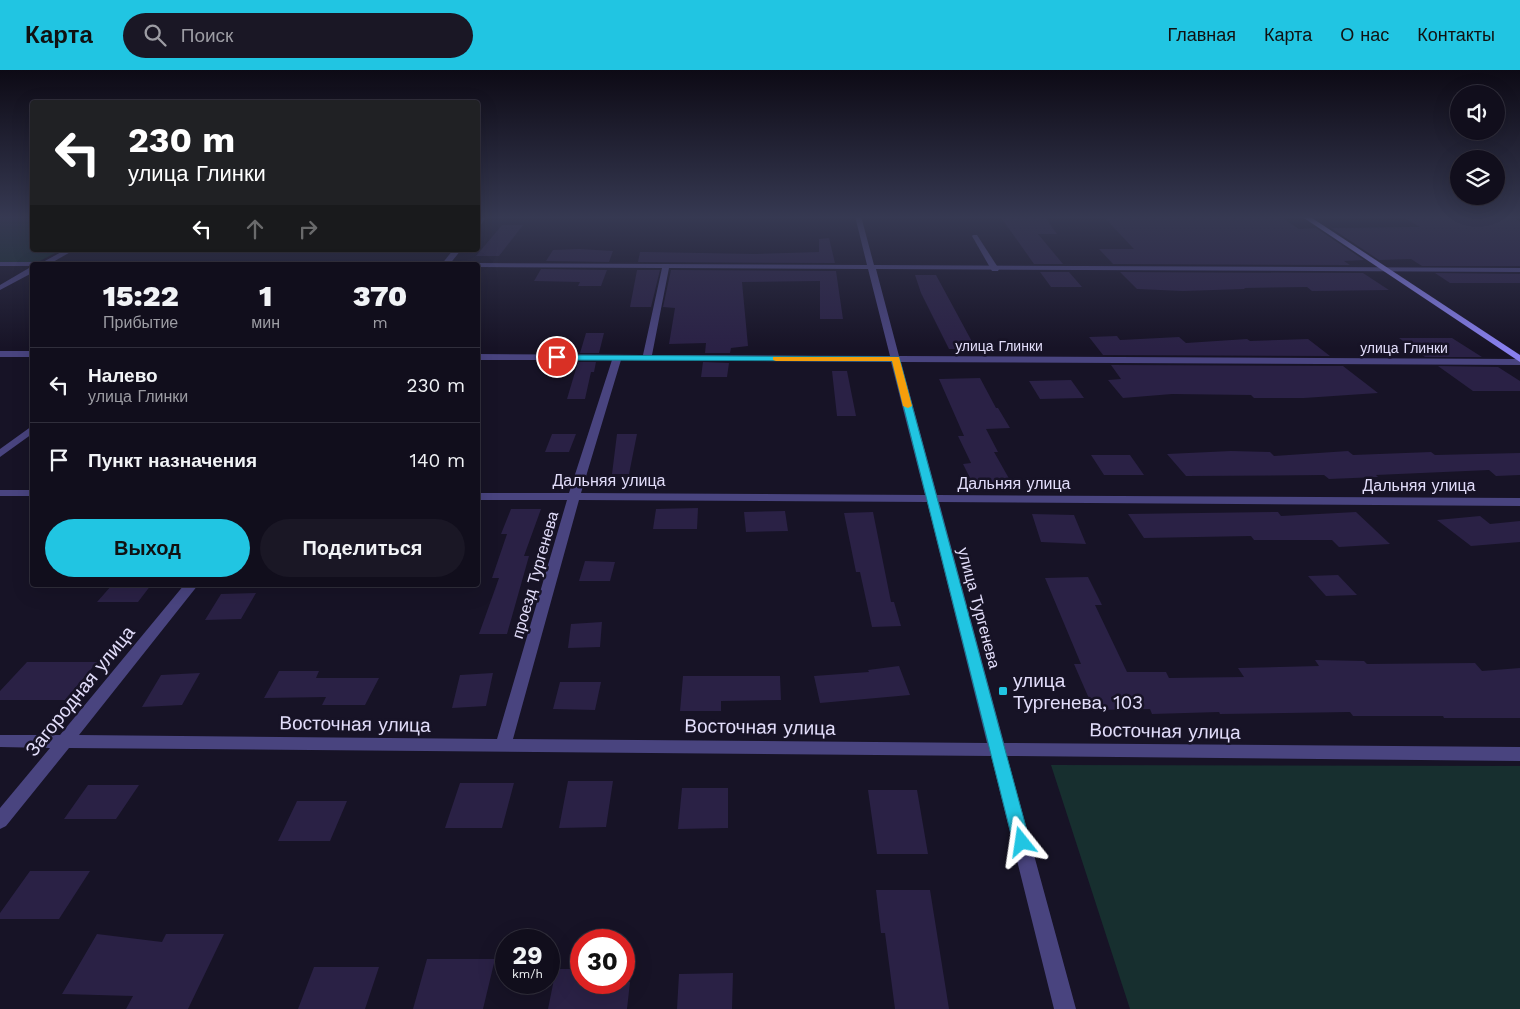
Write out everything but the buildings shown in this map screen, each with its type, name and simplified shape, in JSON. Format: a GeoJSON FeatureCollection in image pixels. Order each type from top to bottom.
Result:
{"type":"FeatureCollection","features":[{"type":"Feature","properties":{"kind":"street","name":"улица Тургенева"},"geometry":{"type":"LineString","coordinates":[[870,260],[1065,1009]]}},
{"type":"Feature","properties":{"kind":"street"},"geometry":{"type":"LineString","coordinates":[[990,260],[995,268]]}},
{"type":"Feature","properties":{"kind":"street"},"geometry":{"type":"LineString","coordinates":[[1370,260],[1520,360]]}},
{"type":"Feature","properties":{"kind":"street"},"geometry":{"type":"LineString","coordinates":[[0,264],[30,264]]}},
{"type":"Feature","properties":{"kind":"street"},"geometry":{"type":"LineString","coordinates":[[480,265],[1520,270]]}},
{"type":"Feature","properties":{"kind":"street"},"geometry":{"type":"LineString","coordinates":[[647,358],[666,266]]}},
{"type":"Feature","properties":{"kind":"street"},"geometry":{"type":"LineString","coordinates":[[0,288],[30,271]]}},
{"type":"Feature","properties":{"kind":"street"},"geometry":{"type":"LineString","coordinates":[[0,354],[30,354]]}},
{"type":"Feature","properties":{"kind":"street","name":"улица Глинки"},"geometry":{"type":"LineString","coordinates":[[480,357],[1520,360]]}},
{"type":"Feature","properties":{"kind":"street","name":"проезд Тургенева"},"geometry":{"type":"LineString","coordinates":[[503,745],[574,496],[617,358]]}},
{"type":"Feature","properties":{"kind":"street"},"geometry":{"type":"LineString","coordinates":[[0,454],[30,431]]}},
{"type":"Feature","properties":{"kind":"street"},"geometry":{"type":"LineString","coordinates":[[0,493],[30,493]]}},
{"type":"Feature","properties":{"kind":"street","name":"Дальняя улица"},"geometry":{"type":"LineString","coordinates":[[480,496],[1520,502]]}},
{"type":"Feature","properties":{"kind":"street","name":"Загородная улица"},"geometry":{"type":"LineString","coordinates":[[0,821],[190,587]]}},
{"type":"Feature","properties":{"kind":"street","name":"Восточная улица"},"geometry":{"type":"LineString","coordinates":[[0,741],[1520,754]]}},
{"type":"Feature","properties":{"kind":"green space"},"geometry":{"type":"Polygon","coordinates":[[[0,260],[42,260],[38,262],[0,262],[0,260]]]}},
{"type":"Feature","properties":{"kind":"green space"},"geometry":{"type":"Polygon","coordinates":[[[1051,765],[1520,766],[1520,1009],[1130,1009],[1051,765]]]}},
{"type":"Feature","properties":{"kind":"slow traffic"},"geometry":{"type":"LineString","coordinates":[[776,358],[896,359],[908,406]]}},
{"type":"Feature","properties":{"kind":"place","name":"улица Тургенева, 103"},"geometry":{"type":"Point","coordinates":[1003,691]}},
{"type":"Feature","properties":{"kind":"route"},"geometry":{"type":"LineString","coordinates":[[557,357],[896,359],[1022,842]]}}]}
